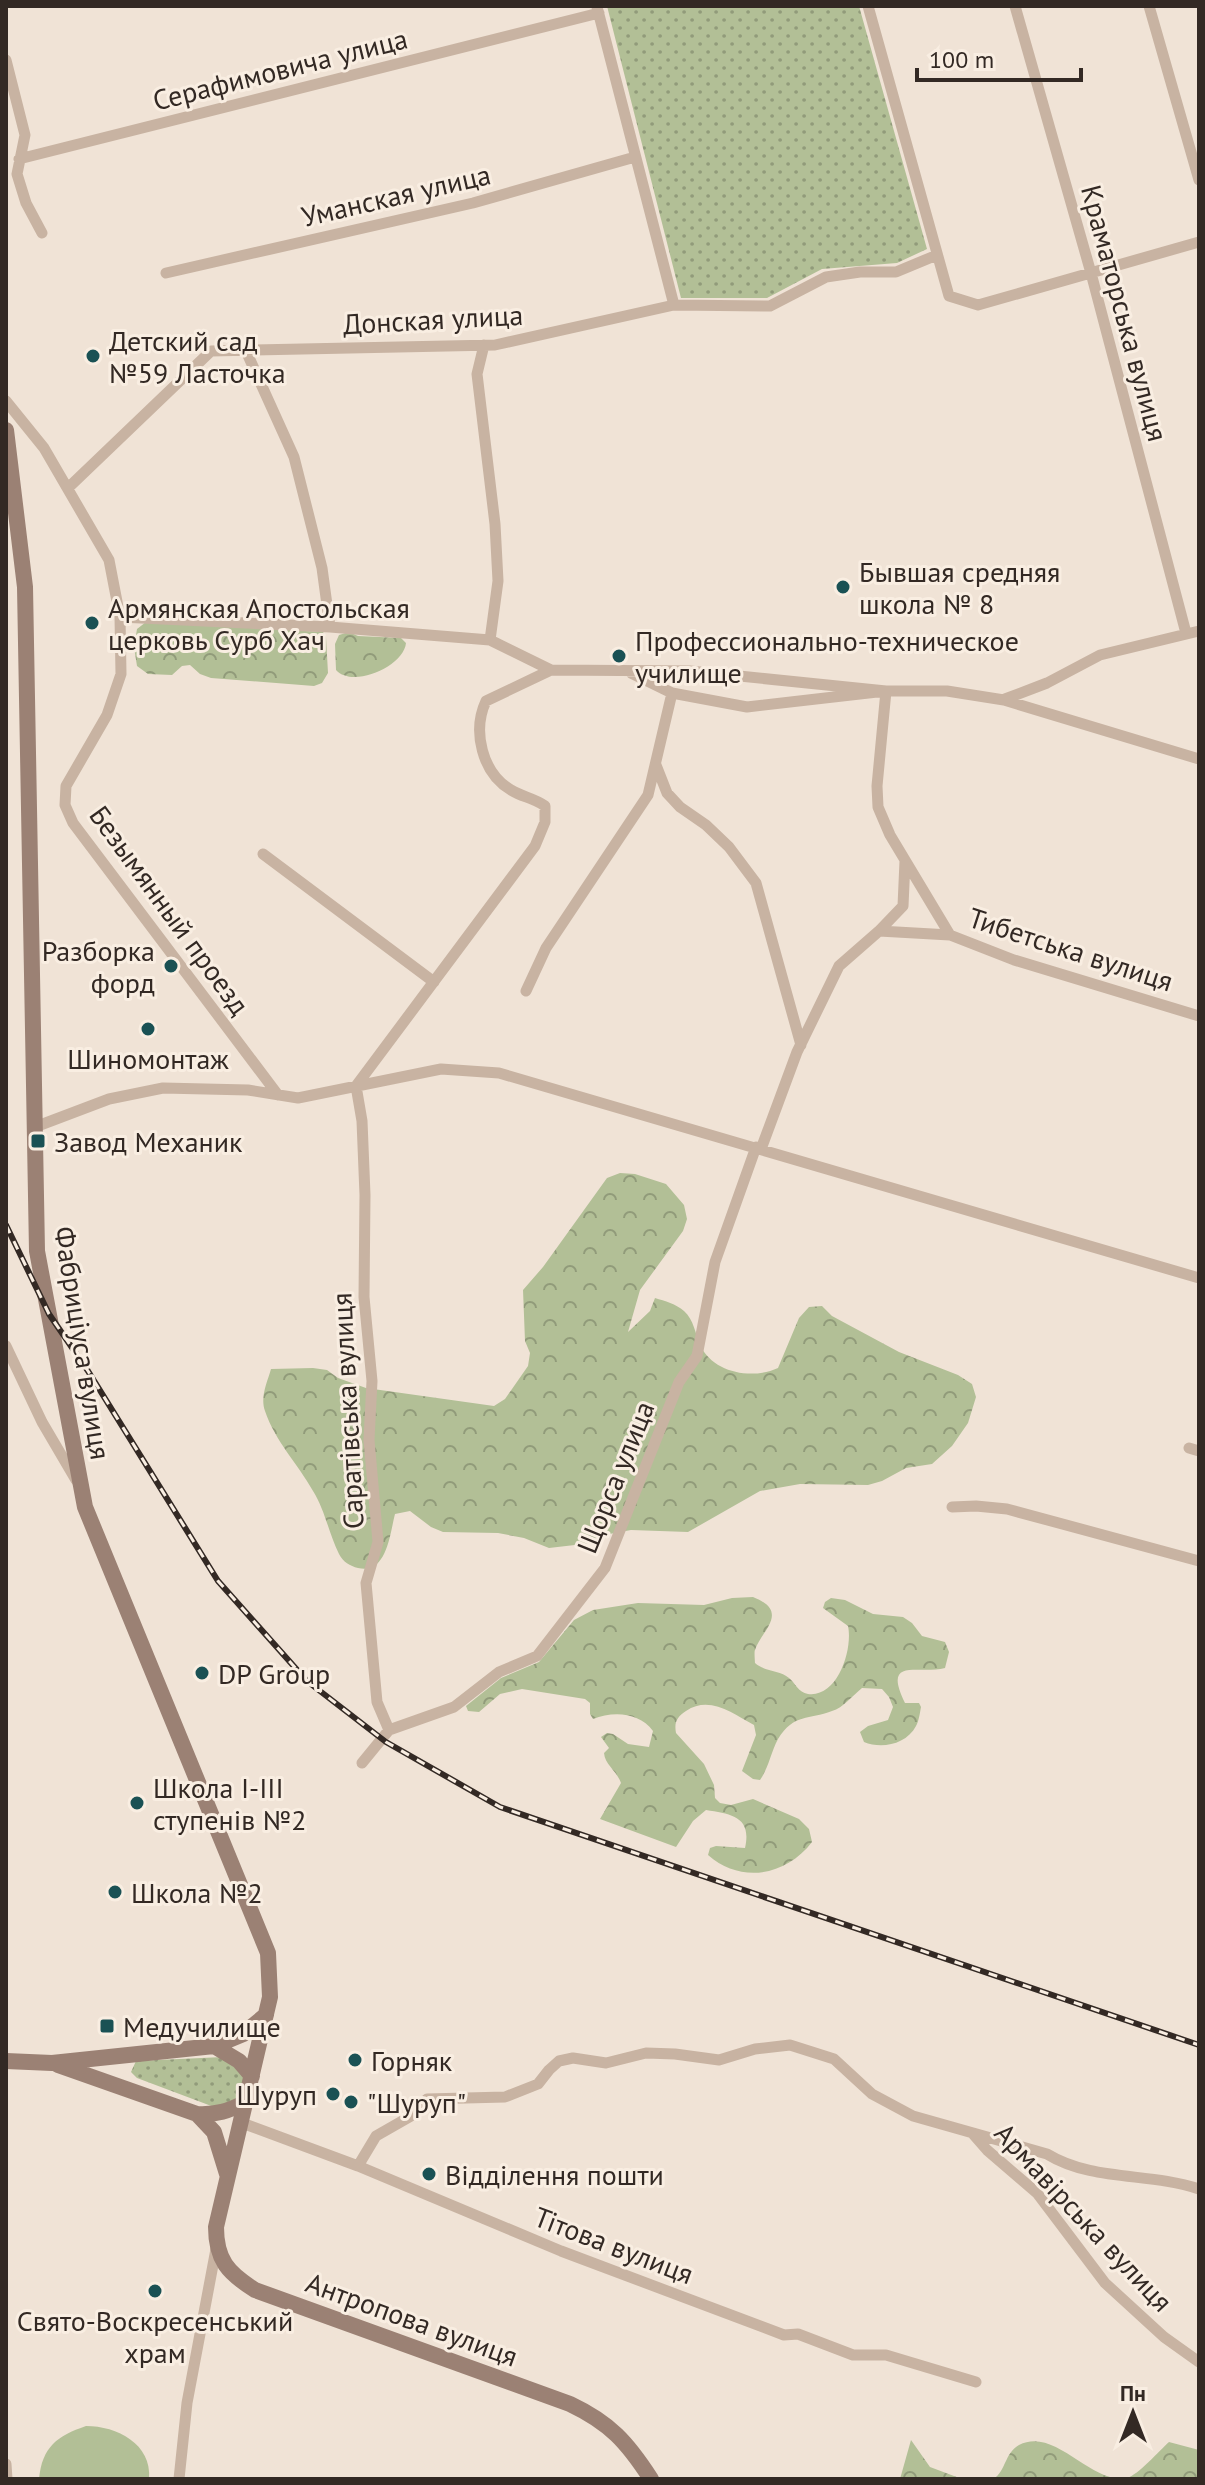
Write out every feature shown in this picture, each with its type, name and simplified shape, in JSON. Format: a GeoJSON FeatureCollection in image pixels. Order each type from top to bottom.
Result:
{"type":"FeatureCollection","features":[{"type":"Feature","properties":{"kind":"main road","name":"Фабриціуса вулиця"},"geometry":{"type":"LineString","coordinates":[[6,430],[25,587],[37,1251],[85,1507],[268,1953],[270,1997],[228,2176]]}},
{"type":"Feature","properties":{"kind":"main road"},"geometry":{"type":"LineString","coordinates":[[6,2061],[52,2063],[214,2046],[243,2034],[266,2015]]}},
{"type":"Feature","properties":{"kind":"main road"},"geometry":{"type":"LineString","coordinates":[[214,2046],[239,2061],[252,2076]]}},
{"type":"Feature","properties":{"kind":"main road"},"geometry":{"type":"LineString","coordinates":[[121,2086],[118,2080],[120,2063],[126,2056]]}},
{"type":"Feature","properties":{"kind":"main road"},"geometry":{"type":"LineString","coordinates":[[52,2063],[197,2114],[214,2115],[246,2102]]}},
{"type":"Feature","properties":{"kind":"main road"},"geometry":{"type":"LineString","coordinates":[[197,2114],[214,2132],[228,2176],[216,2227],[216,2249]]}},
{"type":"Feature","properties":{"kind":"main road","name":"Антропова вулиця"},"geometry":{"type":"LineString","coordinates":[[216,2249],[234,2277],[255,2290],[570,2404],[597,2417],[623,2438],[651,2479]]}},
{"type":"Feature","properties":{"kind":"street"},"geometry":{"type":"LineString","coordinates":[[868,6],[949,296],[978,305],[1199,242]]}},
{"type":"Feature","properties":{"kind":"street","name":"Краматорська вулиця"},"geometry":{"type":"LineString","coordinates":[[1015,6],[1193,632]]}},
{"type":"Feature","properties":{"kind":"street"},"geometry":{"type":"LineString","coordinates":[[1149,6],[1199,180]]}},
{"type":"Feature","properties":{"kind":"street"},"geometry":{"type":"LineString","coordinates":[[598,10],[674,305]]}},
{"type":"Feature","properties":{"kind":"street","name":"Серафимовича улица"},"geometry":{"type":"LineString","coordinates":[[19,159],[598,10]]}},
{"type":"Feature","properties":{"kind":"street"},"geometry":{"type":"LineString","coordinates":[[6,60],[25,135],[17,174],[26,203],[42,233]]}},
{"type":"Feature","properties":{"kind":"street","name":"Уманская улица"},"geometry":{"type":"LineString","coordinates":[[166,273],[473,203],[635,157]]}},
{"type":"Feature","properties":{"kind":"street","name":"Донская улица"},"geometry":{"type":"LineString","coordinates":[[68,488],[211,351],[484,345],[541,336],[674,305],[770,306],[826,277],[860,272],[896,272],[937,255]]}},
{"type":"Feature","properties":{"kind":"street"},"geometry":{"type":"LineString","coordinates":[[484,345],[477,374],[495,524],[498,581],[490,640]]}},
{"type":"Feature","properties":{"kind":"street"},"geometry":{"type":"LineString","coordinates":[[246,351],[294,457],[317,547],[330,627]]}},
{"type":"Feature","properties":{"kind":"street","name":"Безымянный проезд"},"geometry":{"type":"LineString","coordinates":[[6,401],[44,448],[109,560],[120,617],[121,674],[107,715],[66,786],[65,805],[73,823],[278,1095]]}},
{"type":"Feature","properties":{"kind":"street"},"geometry":{"type":"LineString","coordinates":[[120,617],[330,627],[490,640],[551,670],[690,671],[886,691],[947,691],[1004,700],[1199,759]]}},
{"type":"Feature","properties":{"kind":"street"},"geometry":{"type":"LineString","coordinates":[[1004,700],[1047,683],[1100,655],[1193,632]]}},
{"type":"Feature","properties":{"kind":"street"},"geometry":{"type":"LineString","coordinates":[[356,1086],[535,846],[545,822],[545,806],[513,792],[489,770],[480,743],[481,711],[486,701],[551,670]]}},
{"type":"Feature","properties":{"kind":"street"},"geometry":{"type":"LineString","coordinates":[[627,671],[672,693],[747,707],[886,691]]}},
{"type":"Feature","properties":{"kind":"street","name":"Тибетська вулиця"},"geometry":{"type":"LineString","coordinates":[[886,691],[877,786],[878,807],[890,835],[950,935],[1014,960],[1199,1016]]}},
{"type":"Feature","properties":{"kind":"street"},"geometry":{"type":"LineString","coordinates":[[526,991],[546,948],[648,795],[672,693]]}},
{"type":"Feature","properties":{"kind":"street"},"geometry":{"type":"LineString","coordinates":[[656,764],[667,793],[729,847],[756,883],[801,1045]]}},
{"type":"Feature","properties":{"kind":"street"},"geometry":{"type":"LineString","coordinates":[[263,854],[434,982]]}},
{"type":"Feature","properties":{"kind":"street","name":"Щорса улица"},"geometry":{"type":"LineString","coordinates":[[389,1730],[454,1707],[499,1672],[537,1656],[605,1568],[679,1382],[697,1356],[715,1262],[801,1045],[839,966],[903,906],[905,861]]}},
{"type":"Feature","properties":{"kind":"street"},"geometry":{"type":"LineString","coordinates":[[879,931],[950,935]]}},
{"type":"Feature","properties":{"kind":"street"},"geometry":{"type":"LineString","coordinates":[[35,1127],[109,1099],[163,1088],[248,1090],[298,1098],[441,1069],[499,1073],[1199,1278]]}},
{"type":"Feature","properties":{"kind":"street","name":"Саратівська вулиця"},"geometry":{"type":"LineString","coordinates":[[356,1086],[362,1121],[364,1297],[372,1381],[369,1440],[378,1542],[366,1583],[377,1702],[389,1730]]}},
{"type":"Feature","properties":{"kind":"street"},"geometry":{"type":"LineString","coordinates":[[6,1346],[42,1422],[81,1488]]}},
{"type":"Feature","properties":{"kind":"street"},"geometry":{"type":"LineString","coordinates":[[952,1507],[1007,1509],[1199,1561]]}},
{"type":"Feature","properties":{"kind":"street"},"geometry":{"type":"LineString","coordinates":[[362,1763],[389,1730]]}},
{"type":"Feature","properties":{"kind":"street","name":"Армавірська вулиця"},"geometry":{"type":"LineString","coordinates":[[358,2166],[376,2136],[411,2116],[427,2099],[505,2097],[538,2084],[559,2061],[574,2057],[606,2063],[646,2053],[719,2060],[755,2049],[790,2045],[834,2059],[872,2094],[913,2116],[1047,2154],[1064,2165],[1084,2171],[1182,2183],[1199,2189]]}},
{"type":"Feature","properties":{"kind":"street","name":"Тітова вулиця"},"geometry":{"type":"LineString","coordinates":[[242,2123],[358,2166],[561,2251],[784,2335],[798,2334],[853,2355],[886,2355],[976,2382]]}},
{"type":"Feature","properties":{"kind":"street","name":"Армавірська вулиця"},"geometry":{"type":"LineString","coordinates":[[972,2133],[1037,2193],[1105,2283],[1164,2337],[1199,2362]]}},
{"type":"Feature","properties":{"kind":"street"},"geometry":{"type":"LineString","coordinates":[[179,2479],[187,2403],[216,2249]]}},
{"type":"Feature","properties":{"kind":"street"},"geometry":{"type":"LineString","coordinates":[[6,2464],[7,2479]]}},
{"type":"Feature","properties":{"kind":"green space"},"geometry":{"type":"Polygon","coordinates":[[[607,6],[859,6],[927,249],[897,263],[822,269],[767,298],[681,298],[607,6]]]}},
{"type":"Feature","properties":{"kind":"green space"},"geometry":{"type":"Polygon","coordinates":[[[146,622],[323,632],[328,673],[322,683],[314,686],[211,678],[190,665],[182,666],[172,675],[148,674],[137,666],[134,647],[137,629],[146,622]]]}},
{"type":"Feature","properties":{"kind":"green space"},"geometry":{"type":"Polygon","coordinates":[[[349,632],[358,636],[401,638],[406,643],[397,660],[387,667],[354,677],[336,670],[335,644],[339,635],[349,632]]]}},
{"type":"Feature","properties":{"kind":"green space"},"geometry":{"type":"Polygon","coordinates":[[[620,1173],[635,1174],[666,1184],[684,1205],[687,1219],[683,1231],[640,1290],[628,1332],[650,1311],[655,1298],[663,1300],[684,1311],[700,1345],[714,1362],[734,1372],[768,1372],[778,1368],[799,1318],[809,1307],[822,1306],[832,1316],[899,1352],[958,1375],[972,1384],[976,1397],[968,1423],[952,1446],[932,1464],[906,1468],[868,1485],[800,1484],[760,1491],[688,1532],[631,1530],[604,1535],[592,1543],[549,1548],[524,1538],[498,1533],[443,1532],[410,1511],[395,1514],[386,1551],[375,1565],[358,1568],[347,1563],[339,1554],[317,1498],[265,1411],[264,1395],[271,1369],[327,1370],[338,1378],[366,1388],[494,1406],[505,1399],[528,1366],[530,1353],[525,1341],[523,1290],[607,1178],[620,1173]]]}},
{"type":"Feature","properties":{"kind":"green space"},"geometry":{"type":"Polygon","coordinates":[[[753,1597],[764,1603],[772,1615],[755,1651],[755,1663],[785,1675],[799,1690],[808,1694],[819,1693],[835,1680],[848,1647],[848,1626],[823,1608],[831,1598],[845,1600],[873,1614],[903,1617],[922,1636],[945,1642],[949,1652],[945,1668],[900,1673],[899,1688],[905,1703],[919,1703],[921,1707],[917,1724],[906,1738],[885,1745],[864,1742],[860,1732],[888,1720],[893,1707],[882,1689],[862,1688],[836,1709],[790,1725],[778,1739],[760,1780],[742,1771],[756,1735],[754,1725],[713,1705],[695,1707],[678,1718],[676,1733],[704,1764],[714,1785],[715,1798],[720,1803],[731,1805],[753,1799],[799,1819],[809,1829],[812,1842],[801,1854],[776,1869],[749,1873],[721,1864],[708,1855],[710,1848],[716,1846],[745,1848],[746,1830],[743,1823],[724,1813],[706,1810],[693,1821],[676,1847],[600,1819],[621,1783],[605,1757],[604,1753],[609,1748],[601,1737],[607,1733],[613,1734],[628,1744],[649,1747],[653,1731],[641,1720],[617,1714],[593,1719],[590,1703],[585,1699],[522,1689],[500,1694],[479,1712],[468,1711],[466,1706],[501,1678],[539,1662],[574,1620],[593,1610],[638,1603],[704,1605],[753,1597]]]}},
{"type":"Feature","properties":{"kind":"green space"},"geometry":{"type":"Polygon","coordinates":[[[223,2057],[244,2074],[244,2086],[234,2103],[214,2107],[137,2078],[131,2072],[136,2061],[223,2057]]]}},
{"type":"Feature","properties":{"kind":"green space"},"geometry":{"type":"Polygon","coordinates":[[[86,2426],[109,2429],[130,2439],[145,2456],[149,2479],[39,2479],[44,2459],[53,2444],[86,2426]]]}},
{"type":"Feature","properties":{"kind":"green space"},"geometry":{"type":"Polygon","coordinates":[[[911,2440],[930,2467],[962,2479],[900,2479],[911,2440]]]}},
{"type":"Feature","properties":{"kind":"green space"},"geometry":{"type":"Polygon","coordinates":[[[1032,2441],[1060,2449],[1114,2478],[1132,2476],[1169,2442],[1199,2450],[1199,2479],[994,2479],[1014,2448],[1032,2441]]]}},
{"type":"Feature","properties":{"kind":"railway"},"geometry":{"type":"LineString","coordinates":[[6,1225],[49,1314],[88,1371],[218,1581],[307,1681],[386,1742],[500,1807],[1199,2045]]}},
{"type":"Feature","properties":{"kind":"place","name":"Детский сад №59 Ласточка"},"geometry":{"type":"Point","coordinates":[93,356]}},
{"type":"Feature","properties":{"kind":"place","name":"Бывшая средняя школа № 8"},"geometry":{"type":"Point","coordinates":[843,587]}},
{"type":"Feature","properties":{"kind":"place","name":"Армянская Апостольская церковь Сурб Хач"},"geometry":{"type":"Point","coordinates":[92,623]}},
{"type":"Feature","properties":{"kind":"place","name":"Профессионально-техническое училище"},"geometry":{"type":"Point","coordinates":[619,656]}},
{"type":"Feature","properties":{"kind":"place","name":"Разборка форд"},"geometry":{"type":"Point","coordinates":[171,966]}},
{"type":"Feature","properties":{"kind":"place","name":"Шиномонтаж"},"geometry":{"type":"Point","coordinates":[148,1029]}},
{"type":"Feature","properties":{"kind":"place","name":"Завод Механик"},"geometry":{"type":"Point","coordinates":[38,1141]}},
{"type":"Feature","properties":{"kind":"place","name":"DP Group"},"geometry":{"type":"Point","coordinates":[202,1673]}},
{"type":"Feature","properties":{"kind":"place","name":"Школа I-III ступенів №2"},"geometry":{"type":"Point","coordinates":[137,1803]}},
{"type":"Feature","properties":{"kind":"place","name":"Школа №2"},"geometry":{"type":"Point","coordinates":[115,1892]}},
{"type":"Feature","properties":{"kind":"place","name":"Медучилище"},"geometry":{"type":"Point","coordinates":[107,2026]}},
{"type":"Feature","properties":{"kind":"place","name":"Горняк"},"geometry":{"type":"Point","coordinates":[355,2060]}},
{"type":"Feature","properties":{"kind":"place","name":"Шуруп"},"geometry":{"type":"Point","coordinates":[333,2094]}},
{"type":"Feature","properties":{"kind":"place","name":"\"Шуруп\""},"geometry":{"type":"Point","coordinates":[351,2102]}},
{"type":"Feature","properties":{"kind":"place","name":"Відділення пошти"},"geometry":{"type":"Point","coordinates":[429,2174]}},
{"type":"Feature","properties":{"kind":"place","name":"Свято-Воскресенський храм"},"geometry":{"type":"Point","coordinates":[155,2291]}}]}
